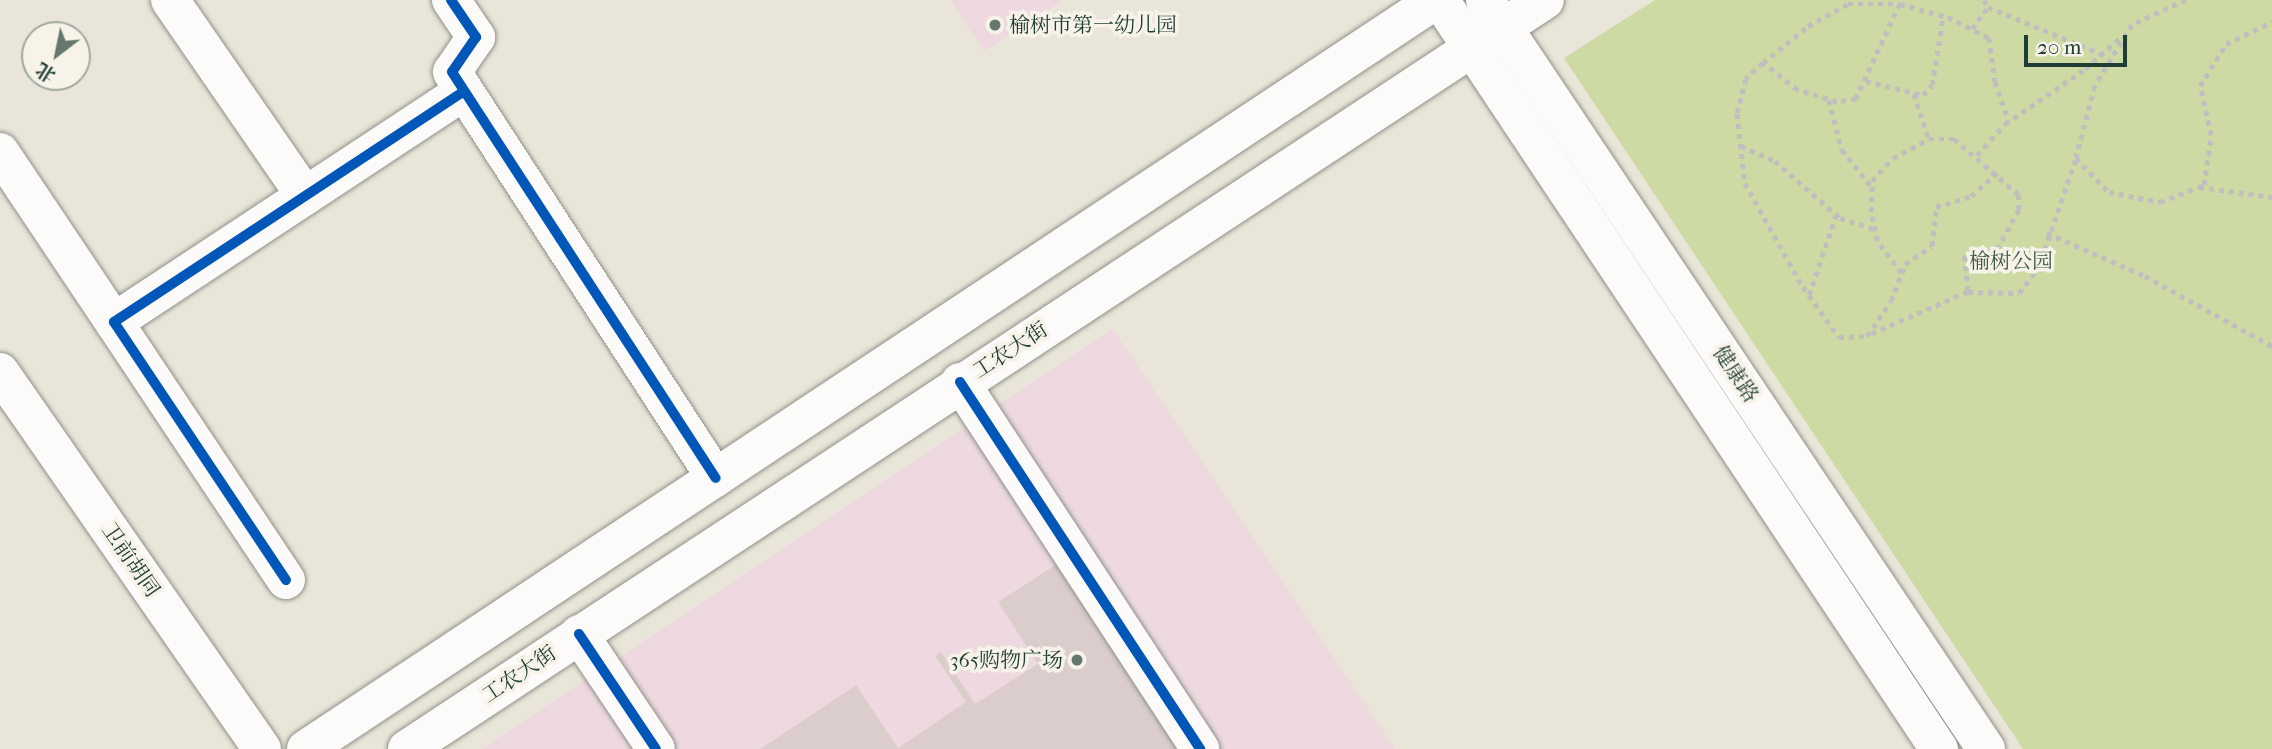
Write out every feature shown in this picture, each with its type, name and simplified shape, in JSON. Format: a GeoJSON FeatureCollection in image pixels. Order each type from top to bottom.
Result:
{"type":"FeatureCollection","features":[{"type":"Feature","properties":{"kind":"main road"},"geometry":{"type":"LineString","coordinates":[[170,0],[305,196]]}},
{"type":"Feature","properties":{"kind":"main road"},"geometry":{"type":"LineString","coordinates":[[452,0],[476,37],[452,72],[716,478]]}},
{"type":"Feature","properties":{"kind":"main road"},"geometry":{"type":"LineString","coordinates":[[306,749],[1438,0]]}},
{"type":"Feature","properties":{"kind":"main road","name":"健康路"},"geometry":{"type":"LineString","coordinates":[[1438,0],[1939,749]]}},
{"type":"Feature","properties":{"kind":"main road","name":"工农大街"},"geometry":{"type":"LineString","coordinates":[[407,749],[960,382],[1472,51],[1494,15],[1545,0]]}},
{"type":"Feature","properties":{"kind":"main road","name":"健康路"},"geometry":{"type":"LineString","coordinates":[[1494,15],[1986,749]]}},
{"type":"Feature","properties":{"kind":"main road"},"geometry":{"type":"LineString","coordinates":[[114,322],[464,91]]}},
{"type":"Feature","properties":{"kind":"main road"},"geometry":{"type":"LineString","coordinates":[[0,152],[286,580]]}},
{"type":"Feature","properties":{"kind":"main road","name":"卫前胡同"},"geometry":{"type":"LineString","coordinates":[[0,372],[261,749]]}},
{"type":"Feature","properties":{"kind":"main road"},"geometry":{"type":"LineString","coordinates":[[960,382],[1200,749]]}},
{"type":"Feature","properties":{"kind":"main road"},"geometry":{"type":"LineString","coordinates":[[579,634],[656,749]]}},
{"type":"Feature","properties":{"kind":"path"},"geometry":{"type":"LineString","coordinates":[[1854,0],[1808,26],[1746,79],[1737,114],[1745,183],[1809,296],[1839,337],[1867,337],[1968,292],[2019,293],[2038,269],[2047,233],[2076,158],[2095,86],[2132,25],[2186,0]]}},
{"type":"Feature","properties":{"kind":"path"},"geometry":{"type":"LineString","coordinates":[[1984,0],[1988,7],[2102,54]]}},
{"type":"Feature","properties":{"kind":"path"},"geometry":{"type":"LineString","coordinates":[[1848,4],[1900,4],[1942,16],[1989,38],[1995,82],[2009,121]]}},
{"type":"Feature","properties":{"kind":"path"},"geometry":{"type":"LineString","coordinates":[[1763,63],[1797,90],[1829,100],[1856,99],[1900,4]]}},
{"type":"Feature","properties":{"kind":"path"},"geometry":{"type":"LineString","coordinates":[[1972,29],[1988,7]]}},
{"type":"Feature","properties":{"kind":"path"},"geometry":{"type":"LineString","coordinates":[[1866,81],[1923,95],[1932,85],[1942,16]]}},
{"type":"Feature","properties":{"kind":"path"},"geometry":{"type":"LineString","coordinates":[[2076,158],[2109,192],[2160,202],[2204,185],[2211,135],[2200,86],[2226,44],[2272,22]]}},
{"type":"Feature","properties":{"kind":"path"},"geometry":{"type":"LineString","coordinates":[[1978,155],[2009,121],[2102,54],[2125,34]]}},
{"type":"Feature","properties":{"kind":"path"},"geometry":{"type":"LineString","coordinates":[[1914,94],[1929,139]]}},
{"type":"Feature","properties":{"kind":"path"},"geometry":{"type":"LineString","coordinates":[[1829,100],[1842,150],[1872,187],[1877,240],[1902,273]]}},
{"type":"Feature","properties":{"kind":"path"},"geometry":{"type":"LineString","coordinates":[[1872,187],[1893,158],[1929,139],[1954,139],[1978,155],[2019,195],[2019,210],[1996,252],[1965,256],[1968,292]]}},
{"type":"Feature","properties":{"kind":"path"},"geometry":{"type":"LineString","coordinates":[[1740,146],[1775,161],[1836,215],[1875,230]]}},
{"type":"Feature","properties":{"kind":"path"},"geometry":{"type":"LineString","coordinates":[[1867,337],[1905,264],[1932,246],[1936,207],[1971,196],[1997,173]]}},
{"type":"Feature","properties":{"kind":"path"},"geometry":{"type":"LineString","coordinates":[[2199,187],[2272,197]]}},
{"type":"Feature","properties":{"kind":"path"},"geometry":{"type":"LineString","coordinates":[[1809,296],[1836,215]]}},
{"type":"Feature","properties":{"kind":"path"},"geometry":{"type":"LineString","coordinates":[[2047,233],[2145,275],[2272,346]]}},
{"type":"Feature","properties":{"kind":"shaded area","name":"榆树市第一幼儿园"},"geometry":{"type":"Polygon","coordinates":[[[951,0],[1063,0],[984,51],[951,0]]]}},
{"type":"Feature","properties":{"kind":"shaded area"},"geometry":{"type":"Polygon","coordinates":[[[1113,329],[1395,749],[482,749],[1113,329]]]}},
{"type":"Feature","properties":{"kind":"green space","name":"榆树公园"},"geometry":{"type":"Polygon","coordinates":[[[1655,0],[2272,0],[2272,749],[2023,749],[1564,58],[1655,0]]]}},
{"type":"Feature","properties":{"kind":"building","name":"365购物广场"},"geometry":{"type":"Polygon","coordinates":[[[1057,564],[1178,749],[760,749],[856,685],[898,748],[966,702],[935,656],[941,652],[975,704],[1038,664],[998,602],[1057,564]]]}},
{"type":"Feature","properties":{"kind":"cycle path"},"geometry":{"type":"LineString","coordinates":[[451,0],[476,37],[452,72],[716,478]]}},
{"type":"Feature","properties":{"kind":"cycle path"},"geometry":{"type":"LineString","coordinates":[[286,580],[114,322],[464,91]]}},
{"type":"Feature","properties":{"kind":"cycle path"},"geometry":{"type":"LineString","coordinates":[[960,382],[1200,749]]}},
{"type":"Feature","properties":{"kind":"cycle path"},"geometry":{"type":"LineString","coordinates":[[579,634],[656,749]]}},
{"type":"Feature","properties":{"kind":"place","name":"榆树市第一幼儿园"},"geometry":{"type":"Point","coordinates":[995,25]}},
{"type":"Feature","properties":{"kind":"place","name":"365购物广场"},"geometry":{"type":"Point","coordinates":[1077,660]}}]}
